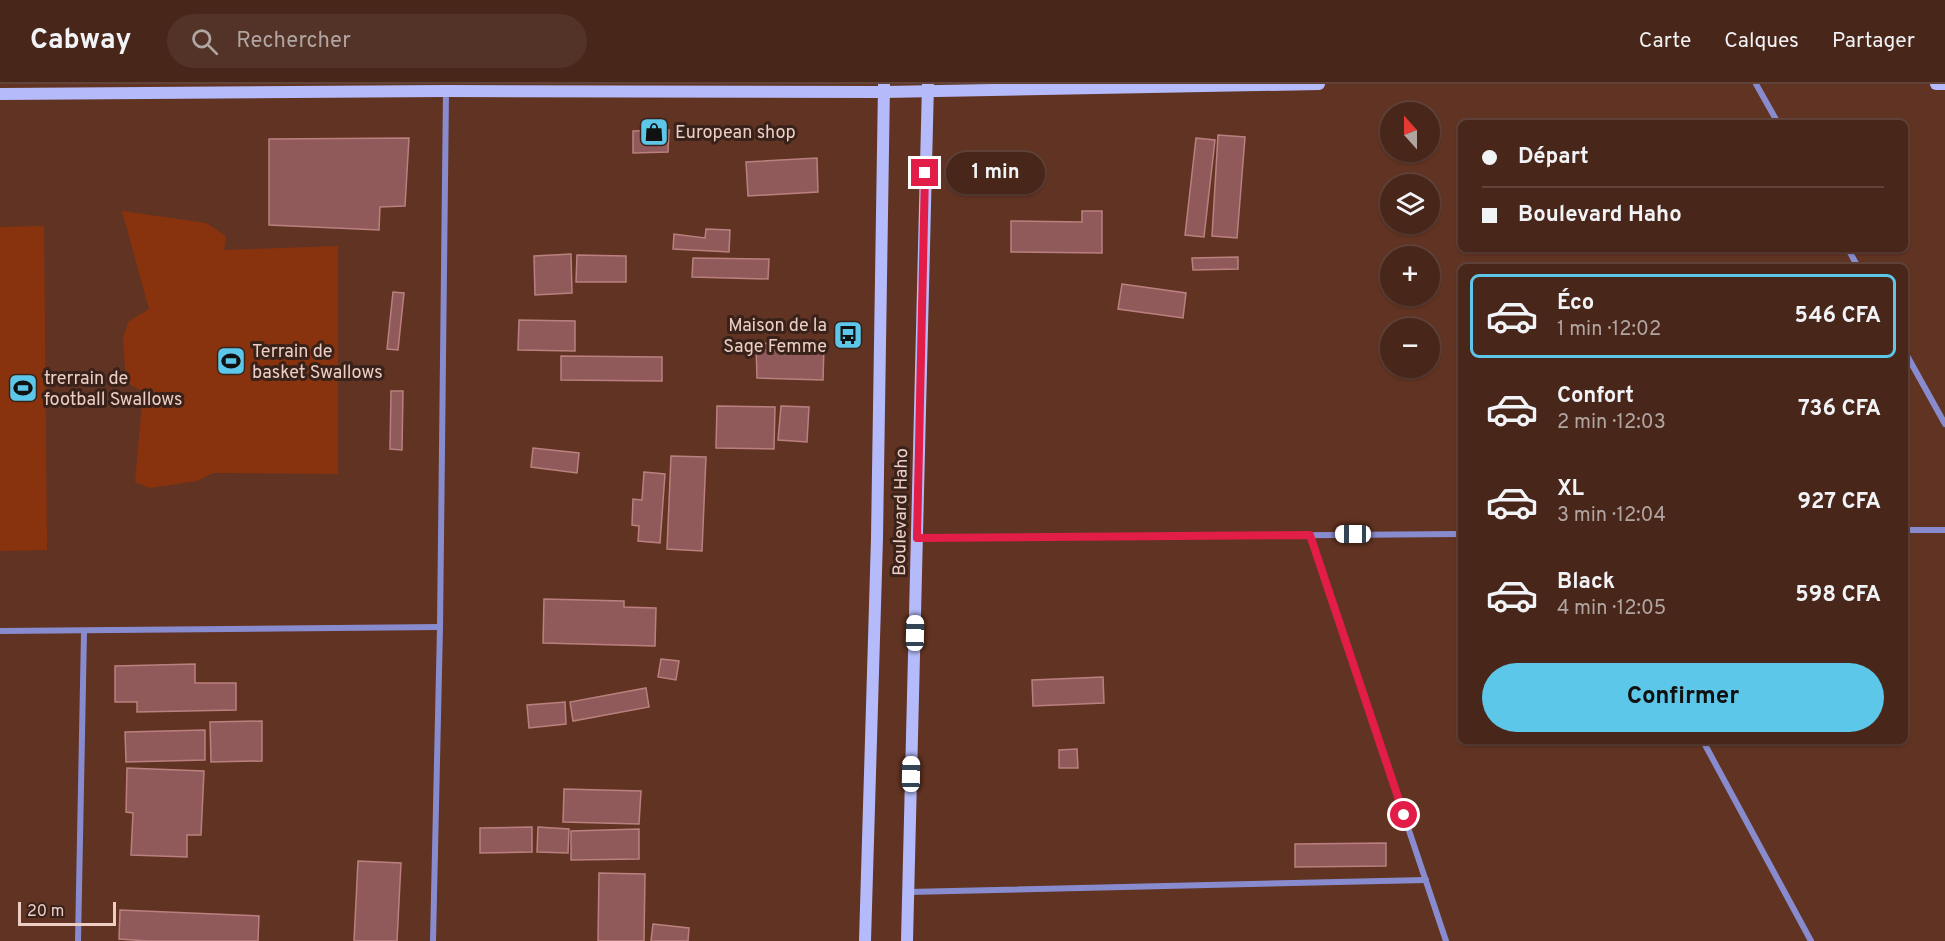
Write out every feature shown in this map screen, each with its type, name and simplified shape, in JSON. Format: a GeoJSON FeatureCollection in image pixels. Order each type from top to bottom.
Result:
{"type":"FeatureCollection","features":[{"type":"Feature","properties":{"kind":"main road"},"geometry":{"type":"LineString","coordinates":[[0,94],[1319,84]]}},
{"type":"Feature","properties":{"kind":"main road"},"geometry":{"type":"LineString","coordinates":[[1936,84],[1945,84]]}},
{"type":"Feature","properties":{"kind":"main road","name":"Boulevard Haho"},"geometry":{"type":"LineString","coordinates":[[907,941],[928,87]]}},
{"type":"Feature","properties":{"kind":"main road","name":"Boulevard Haho"},"geometry":{"type":"LineString","coordinates":[[865,941],[877,538],[884,88]]}},
{"type":"Feature","properties":{"kind":"street"},"geometry":{"type":"LineString","coordinates":[[1756,84],[1776,120]]}},
{"type":"Feature","properties":{"kind":"street"},"geometry":{"type":"LineString","coordinates":[[433,941],[440,627],[446,91]]}},
{"type":"Feature","properties":{"kind":"street"},"geometry":{"type":"LineString","coordinates":[[1908,357],[1945,424]]}},
{"type":"Feature","properties":{"kind":"street"},"geometry":{"type":"LineString","coordinates":[[1908,530],[1945,530]]}},
{"type":"Feature","properties":{"kind":"street"},"geometry":{"type":"LineString","coordinates":[[917,538],[1458,534]]}},
{"type":"Feature","properties":{"kind":"street"},"geometry":{"type":"LineString","coordinates":[[1310,535],[1446,941]]}},
{"type":"Feature","properties":{"kind":"street"},"geometry":{"type":"LineString","coordinates":[[0,631],[440,627]]}},
{"type":"Feature","properties":{"kind":"street"},"geometry":{"type":"LineString","coordinates":[[78,941],[84,632]]}},
{"type":"Feature","properties":{"kind":"street"},"geometry":{"type":"LineString","coordinates":[[1705,744],[1811,941]]}},
{"type":"Feature","properties":{"kind":"street"},"geometry":{"type":"LineString","coordinates":[[908,892],[1426,880]]}},
{"type":"Feature","properties":{"kind":"shaded area","name":"Terrain de basket Swallows"},"geometry":{"type":"Polygon","coordinates":[[[122,211],[206,223],[226,236],[224,250],[338,246],[338,474],[213,473],[197,481],[150,488],[135,482],[143,392],[126,382],[123,339],[128,322],[149,309],[122,211]]]}},
{"type":"Feature","properties":{"kind":"shaded area","name":"trerrain de football Swallows"},"geometry":{"type":"Polygon","coordinates":[[[44,226],[47,550],[0,551],[0,227],[44,226]]]}},
{"type":"Feature","properties":{"kind":"building"},"geometry":{"type":"Polygon","coordinates":[[[669,130],[668,152],[633,153],[633,131],[669,130]]]}},
{"type":"Feature","properties":{"kind":"building"},"geometry":{"type":"Polygon","coordinates":[[[1218,135],[1245,137],[1237,238],[1212,236],[1218,135]]]}},
{"type":"Feature","properties":{"kind":"building"},"geometry":{"type":"Polygon","coordinates":[[[409,138],[405,206],[380,207],[379,230],[269,225],[269,139],[409,138]]]}},
{"type":"Feature","properties":{"kind":"building"},"geometry":{"type":"Polygon","coordinates":[[[1196,138],[1215,140],[1204,237],[1185,235],[1196,138]]]}},
{"type":"Feature","properties":{"kind":"building"},"geometry":{"type":"Polygon","coordinates":[[[817,158],[818,192],[748,196],[746,162],[817,158]]]}},
{"type":"Feature","properties":{"kind":"building"},"geometry":{"type":"Polygon","coordinates":[[[1082,211],[1102,211],[1102,253],[1011,252],[1011,221],[1082,222],[1082,211]]]}},
{"type":"Feature","properties":{"kind":"building"},"geometry":{"type":"Polygon","coordinates":[[[706,229],[730,230],[729,252],[673,249],[674,234],[705,238],[706,229]]]}},
{"type":"Feature","properties":{"kind":"building"},"geometry":{"type":"Polygon","coordinates":[[[571,254],[572,293],[535,295],[534,256],[571,254]]]}},
{"type":"Feature","properties":{"kind":"building"},"geometry":{"type":"Polygon","coordinates":[[[577,255],[626,256],[626,282],[576,282],[577,255]]]}},
{"type":"Feature","properties":{"kind":"building"},"geometry":{"type":"Polygon","coordinates":[[[1238,257],[1238,269],[1193,270],[1192,258],[1238,257]]]}},
{"type":"Feature","properties":{"kind":"building"},"geometry":{"type":"Polygon","coordinates":[[[693,258],[769,259],[768,279],[692,277],[693,258]]]}},
{"type":"Feature","properties":{"kind":"building"},"geometry":{"type":"Polygon","coordinates":[[[1122,284],[1186,293],[1183,318],[1118,309],[1122,284]]]}},
{"type":"Feature","properties":{"kind":"building"},"geometry":{"type":"Polygon","coordinates":[[[393,292],[404,293],[398,350],[387,349],[393,292]]]}},
{"type":"Feature","properties":{"kind":"building"},"geometry":{"type":"Polygon","coordinates":[[[519,320],[575,321],[575,351],[518,350],[519,320]]]}},
{"type":"Feature","properties":{"kind":"building"},"geometry":{"type":"Polygon","coordinates":[[[756,343],[824,345],[823,380],[757,378],[756,343]]]}},
{"type":"Feature","properties":{"kind":"building"},"geometry":{"type":"Polygon","coordinates":[[[561,356],[662,357],[662,381],[561,380],[561,356]]]}},
{"type":"Feature","properties":{"kind":"building"},"geometry":{"type":"Polygon","coordinates":[[[391,391],[403,391],[402,450],[390,449],[391,391]]]}},
{"type":"Feature","properties":{"kind":"building"},"geometry":{"type":"Polygon","coordinates":[[[717,406],[775,407],[774,449],[716,448],[717,406]]]}},
{"type":"Feature","properties":{"kind":"building"},"geometry":{"type":"Polygon","coordinates":[[[781,406],[809,407],[807,442],[778,440],[781,406]]]}},
{"type":"Feature","properties":{"kind":"building"},"geometry":{"type":"Polygon","coordinates":[[[533,448],[579,453],[577,473],[531,467],[533,448]]]}},
{"type":"Feature","properties":{"kind":"building"},"geometry":{"type":"Polygon","coordinates":[[[671,456],[706,457],[702,551],[667,549],[671,456]]]}},
{"type":"Feature","properties":{"kind":"building"},"geometry":{"type":"Polygon","coordinates":[[[644,472],[665,474],[660,543],[638,541],[639,526],[632,525],[633,499],[642,500],[644,472]]]}},
{"type":"Feature","properties":{"kind":"building"},"geometry":{"type":"Polygon","coordinates":[[[544,599],[624,601],[624,607],[656,608],[655,646],[543,643],[544,599]]]}},
{"type":"Feature","properties":{"kind":"building"},"geometry":{"type":"Polygon","coordinates":[[[661,659],[679,661],[676,680],[658,677],[661,659]]]}},
{"type":"Feature","properties":{"kind":"building"},"geometry":{"type":"Polygon","coordinates":[[[195,664],[195,683],[236,683],[236,710],[137,712],[137,702],[115,702],[115,666],[195,664]]]}},
{"type":"Feature","properties":{"kind":"building"},"geometry":{"type":"Polygon","coordinates":[[[1103,677],[1104,703],[1033,706],[1032,680],[1103,677]]]}},
{"type":"Feature","properties":{"kind":"building"},"geometry":{"type":"Polygon","coordinates":[[[646,688],[649,707],[573,721],[570,702],[646,688]]]}},
{"type":"Feature","properties":{"kind":"building"},"geometry":{"type":"Polygon","coordinates":[[[565,702],[566,724],[529,728],[527,705],[565,702]]]}},
{"type":"Feature","properties":{"kind":"building"},"geometry":{"type":"Polygon","coordinates":[[[262,721],[262,761],[211,762],[210,722],[262,721]]]}},
{"type":"Feature","properties":{"kind":"building"},"geometry":{"type":"Polygon","coordinates":[[[205,730],[205,760],[126,762],[125,732],[205,730]]]}},
{"type":"Feature","properties":{"kind":"building"},"geometry":{"type":"Polygon","coordinates":[[[1077,749],[1078,768],[1059,768],[1059,750],[1077,749]]]}},
{"type":"Feature","properties":{"kind":"building"},"geometry":{"type":"Polygon","coordinates":[[[127,768],[204,771],[201,835],[187,835],[187,857],[131,855],[133,813],[126,812],[127,768]]]}},
{"type":"Feature","properties":{"kind":"building"},"geometry":{"type":"Polygon","coordinates":[[[564,789],[641,791],[639,824],[563,822],[564,789]]]}},
{"type":"Feature","properties":{"kind":"building"},"geometry":{"type":"Polygon","coordinates":[[[532,827],[532,852],[480,853],[480,828],[532,827]]]}},
{"type":"Feature","properties":{"kind":"building"},"geometry":{"type":"Polygon","coordinates":[[[538,827],[569,829],[568,853],[537,852],[538,827]]]}},
{"type":"Feature","properties":{"kind":"building"},"geometry":{"type":"Polygon","coordinates":[[[639,829],[639,859],[571,860],[571,831],[639,829]]]}},
{"type":"Feature","properties":{"kind":"building"},"geometry":{"type":"Polygon","coordinates":[[[1386,843],[1386,866],[1295,867],[1295,844],[1386,843]]]}},
{"type":"Feature","properties":{"kind":"building"},"geometry":{"type":"Polygon","coordinates":[[[358,861],[401,863],[397,941],[354,941],[358,861]]]}},
{"type":"Feature","properties":{"kind":"building"},"geometry":{"type":"Polygon","coordinates":[[[599,873],[645,874],[644,941],[598,941],[599,873]]]}},
{"type":"Feature","properties":{"kind":"building"},"geometry":{"type":"Polygon","coordinates":[[[120,910],[259,916],[258,941],[119,939],[120,910]]]}},
{"type":"Feature","properties":{"kind":"building"},"geometry":{"type":"Polygon","coordinates":[[[653,924],[689,928],[688,941],[651,941],[653,924]]]}},
{"type":"Feature","properties":{"kind":"place","name":"European shop"},"geometry":{"type":"Point","coordinates":[654,132]}},
{"type":"Feature","properties":{"kind":"place","name":"Maison de la Sage Femme"},"geometry":{"type":"Point","coordinates":[848,335]}},
{"type":"Feature","properties":{"kind":"place","name":"Terrain de basket Swallows"},"geometry":{"type":"Point","coordinates":[231,361]}},
{"type":"Feature","properties":{"kind":"place","name":"trerrain de football Swallows"},"geometry":{"type":"Point","coordinates":[23,388]}},
{"type":"Feature","properties":{"kind":"route"},"geometry":{"type":"LineString","coordinates":[[925,173],[917,538],[1310,535],[1404,815]]}}]}
